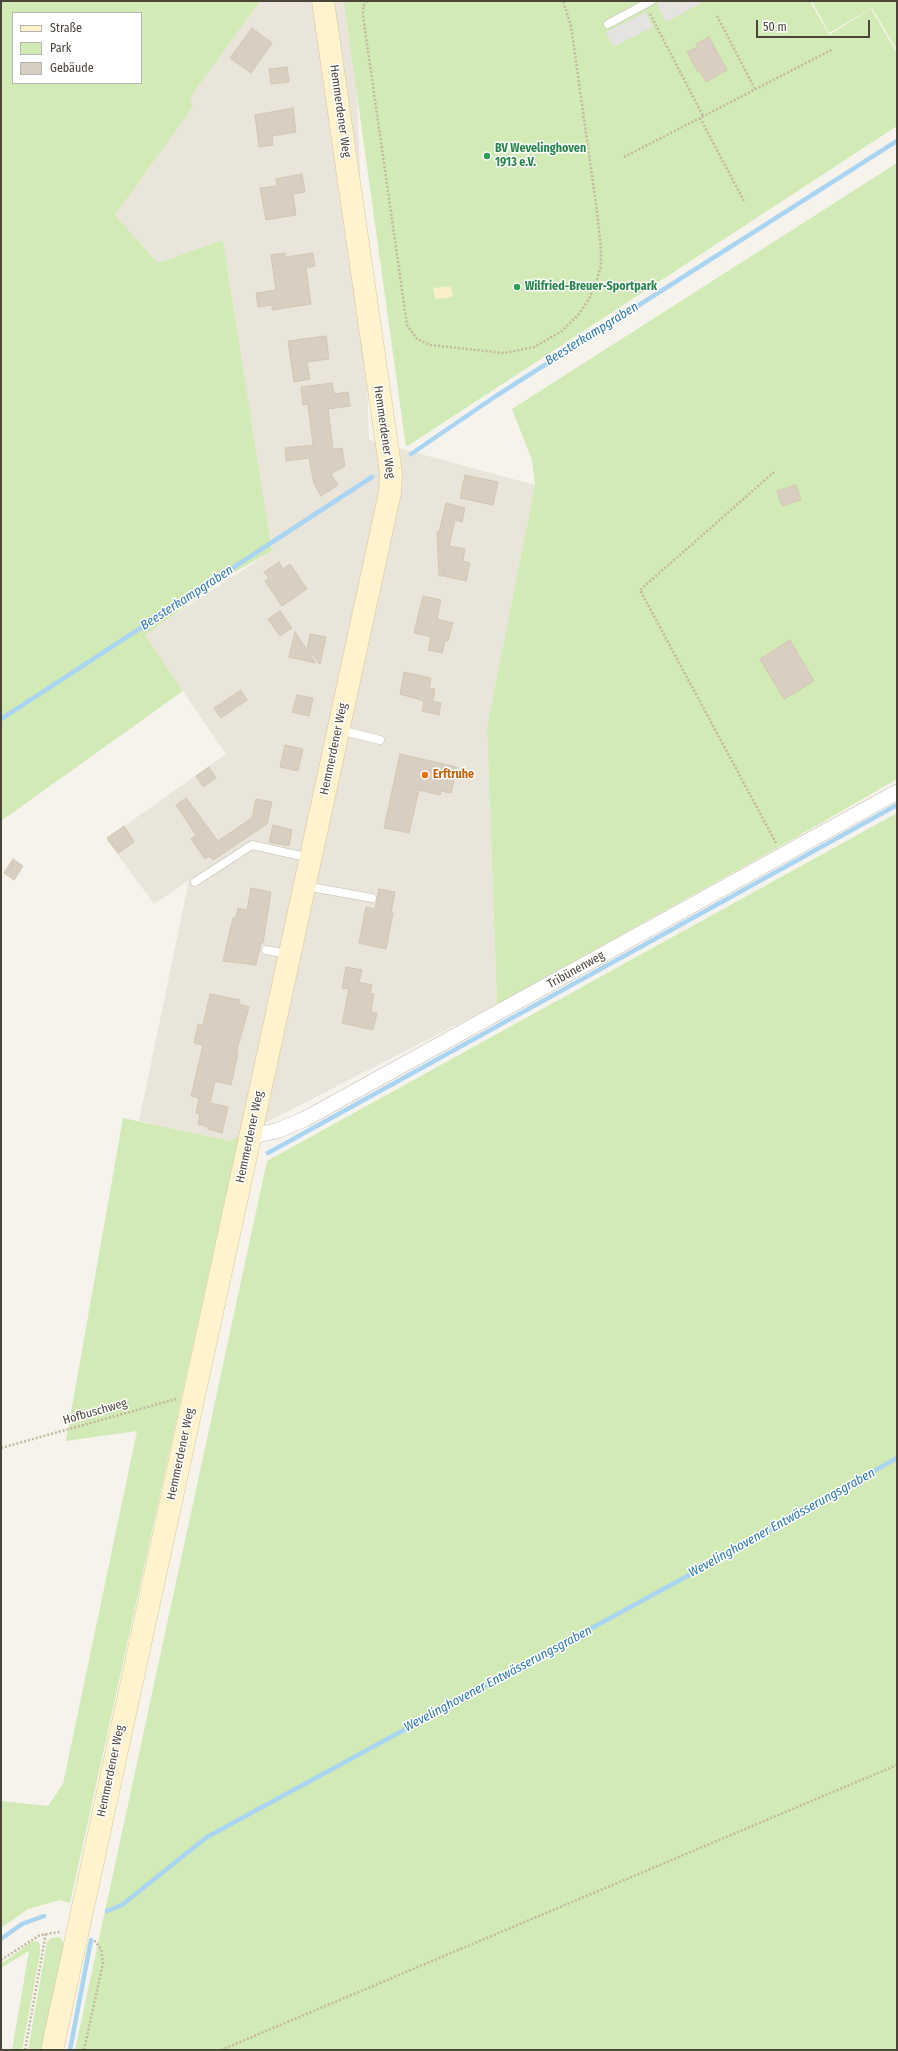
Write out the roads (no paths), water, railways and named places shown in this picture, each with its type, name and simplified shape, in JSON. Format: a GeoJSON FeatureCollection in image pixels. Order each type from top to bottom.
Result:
{"type":"FeatureCollection","features":[{"type":"Feature","properties":{"kind":"main road","name":"Hemmerdener Weg"},"geometry":{"type":"LineString","coordinates":[[52,2050],[339,730],[386,512],[391,478],[323,1]]}},
{"type":"Feature","properties":{"kind":"street","name":"Tribünenweg"},"geometry":{"type":"LineString","coordinates":[[250,1137],[280,1130],[305,1119],[897,792]]}},
{"type":"Feature","properties":{"kind":"lane"},"geometry":{"type":"LineString","coordinates":[[608,24],[648,3]]}},
{"type":"Feature","properties":{"kind":"lane"},"geometry":{"type":"LineString","coordinates":[[339,730],[380,740]]}},
{"type":"Feature","properties":{"kind":"lane"},"geometry":{"type":"LineString","coordinates":[[195,882],[252,845],[310,858]]}},
{"type":"Feature","properties":{"kind":"lane"},"geometry":{"type":"LineString","coordinates":[[305,886],[372,898]]}},
{"type":"Feature","properties":{"kind":"lane"},"geometry":{"type":"LineString","coordinates":[[266,950],[289,955]]}},
{"type":"Feature","properties":{"kind":"waterway","name":"Beesterkampgraben"},"geometry":{"type":"LineString","coordinates":[[411,454],[496,396],[897,141]]}},
{"type":"Feature","properties":{"kind":"waterway","name":"Beesterkampgraben"},"geometry":{"type":"LineString","coordinates":[[1,719],[372,477]]}},
{"type":"Feature","properties":{"kind":"waterway"},"geometry":{"type":"LineString","coordinates":[[268,1153],[897,805]]}},
{"type":"Feature","properties":{"kind":"waterway","name":"Wevelinghovener Entwässerungsgraben"},"geometry":{"type":"LineString","coordinates":[[107,1911],[122,1905],[207,1837],[715,1561],[897,1458]]}},
{"type":"Feature","properties":{"kind":"waterway","name":"Wevelinghovener Entwässerungsgraben"},"geometry":{"type":"LineString","coordinates":[[1,1939],[22,1924],[44,1916]]}},
{"type":"Feature","properties":{"kind":"waterway"},"geometry":{"type":"LineString","coordinates":[[70,2050],[91,1940]]}},
{"type":"Feature","properties":{"kind":"place","name":"BV Wevelinghoven 1913 e.V."},"geometry":{"type":"Point","coordinates":[487,156]}},
{"type":"Feature","properties":{"kind":"place","name":"Wilfried-Breuer-Sportpark"},"geometry":{"type":"Point","coordinates":[517,287]}},
{"type":"Feature","properties":{"kind":"place","name":"Erftruhe"},"geometry":{"type":"Point","coordinates":[425,775]}}]}
